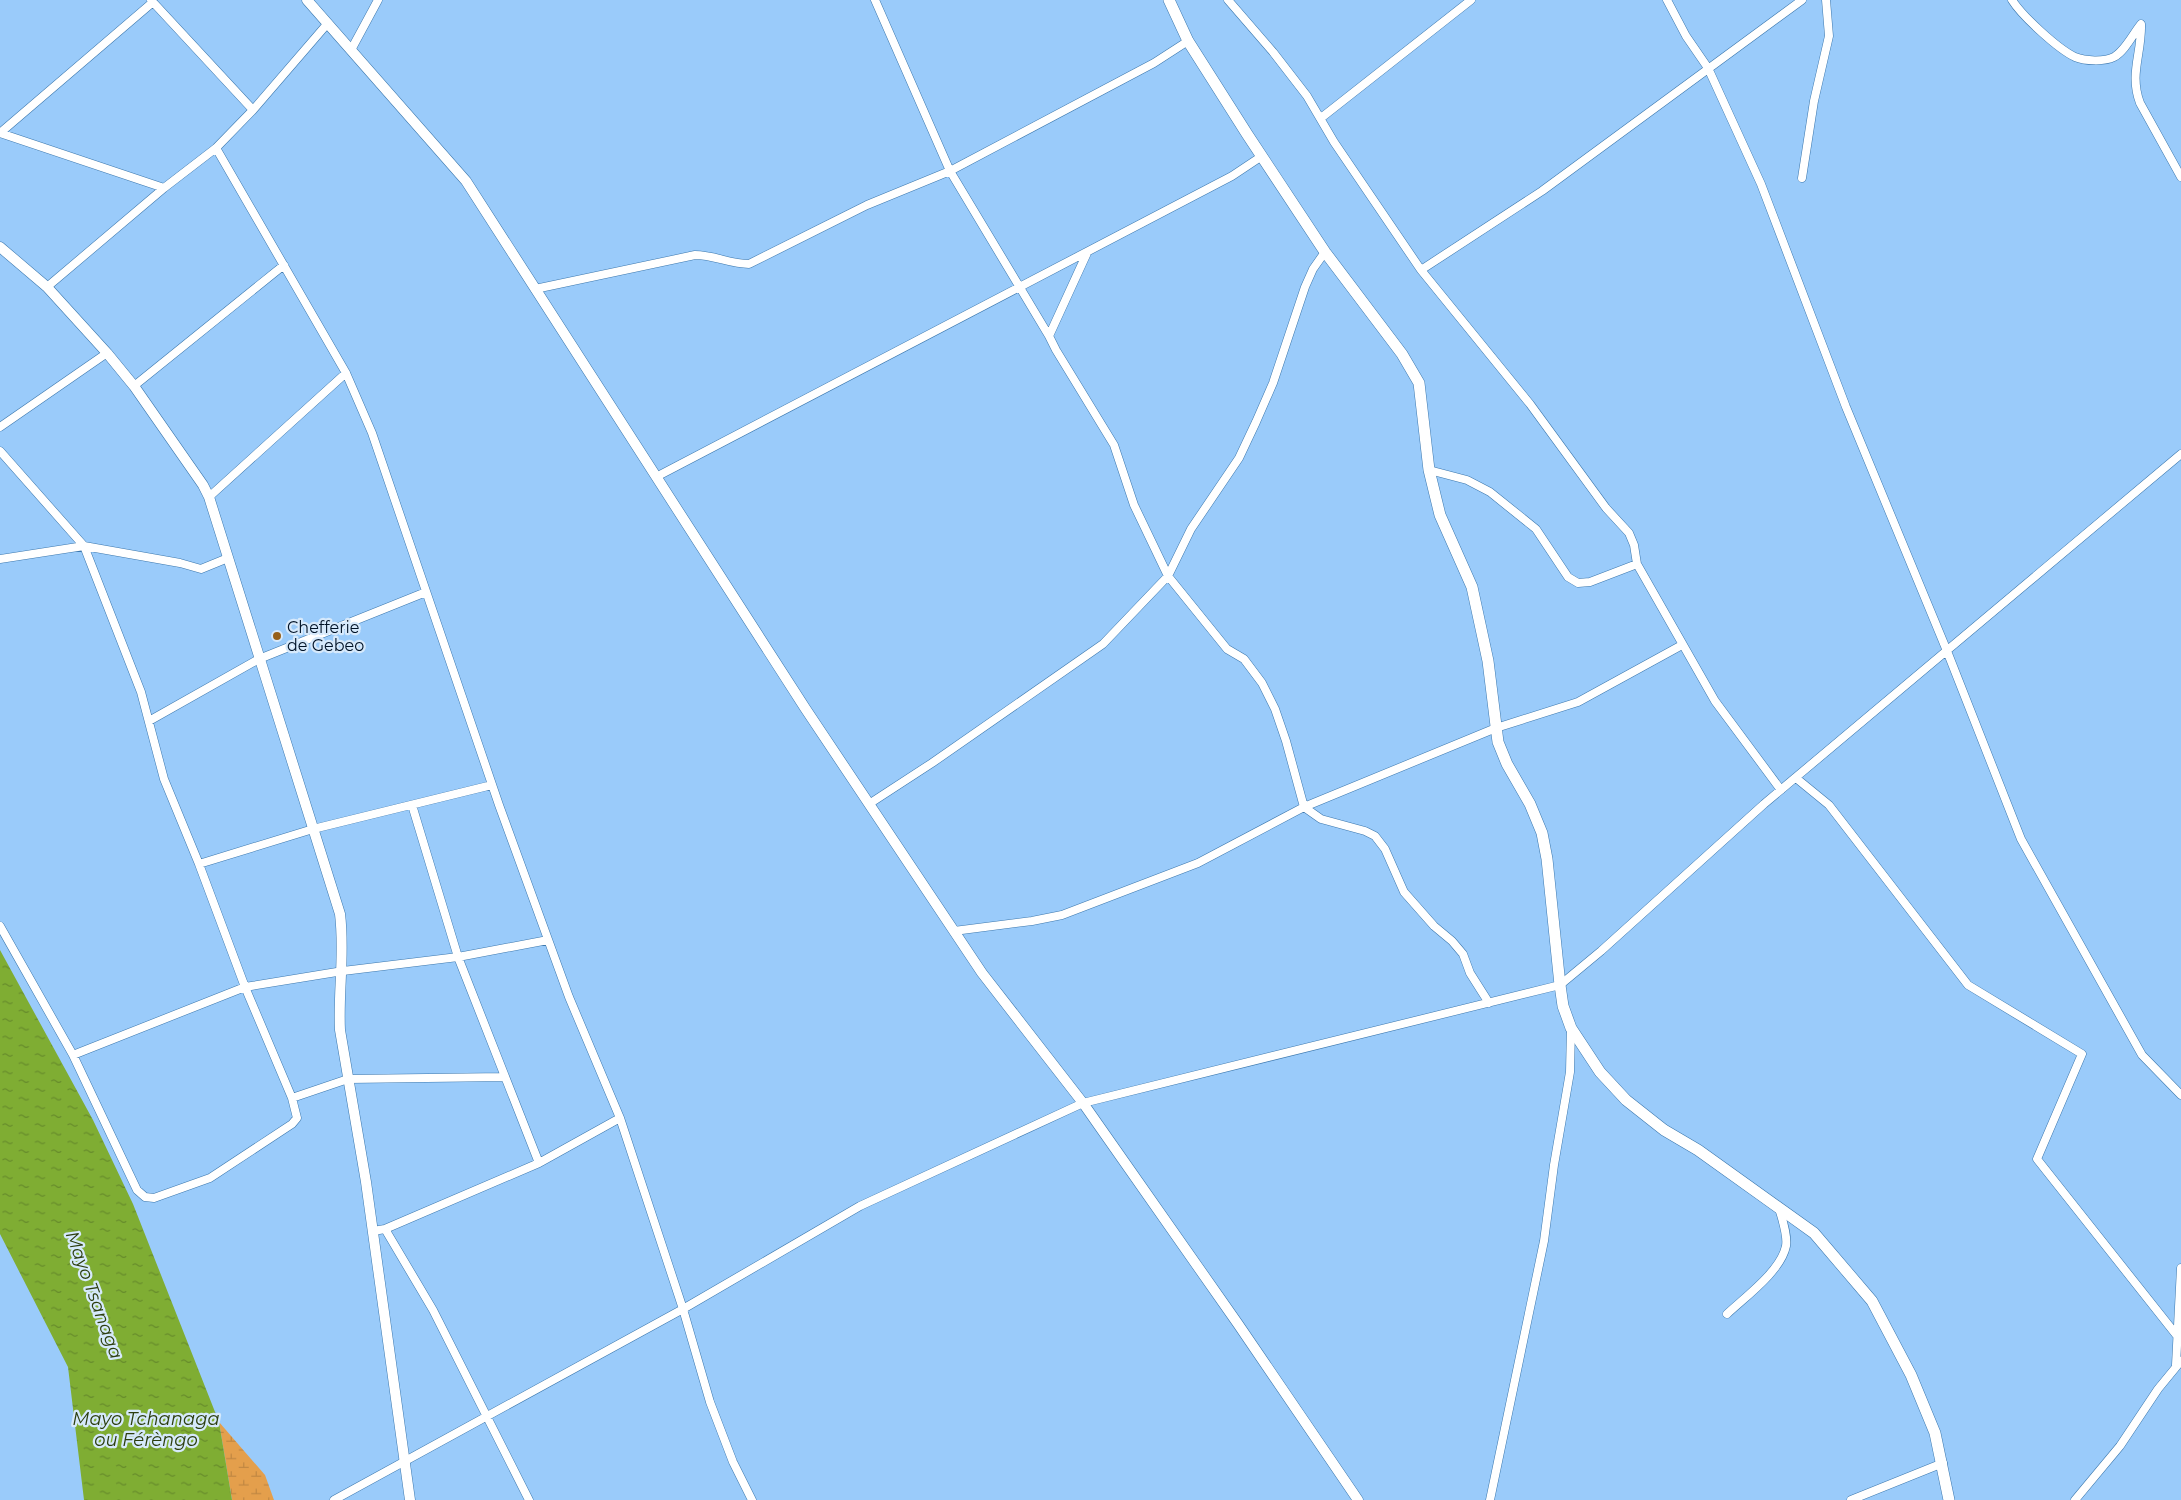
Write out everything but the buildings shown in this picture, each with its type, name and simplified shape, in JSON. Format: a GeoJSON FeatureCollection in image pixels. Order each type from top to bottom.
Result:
{"type":"FeatureCollection","features":[{"type":"Feature","properties":{"kind":"main road"},"geometry":{"type":"LineString","coordinates":[[1169,0],[1188,41],[1262,156],[1325,252],[1402,354],[1419,383],[1429,470],[1440,515],[1472,588],[1488,660],[1496,728],[1506,764],[1530,804],[1542,832],[1547,859],[1563,1006],[1571,1028],[1600,1072],[1626,1100],[1664,1130],[1698,1150],[1814,1233],[1872,1301],[1886,1324],[1915,1384],[1935,1433],[1943,1463],[1949,1500]]}},
{"type":"Feature","properties":{"kind":"street"},"geometry":{"type":"LineString","coordinates":[[307,0],[466,182],[869,804],[982,973],[1083,1104],[1238,1324],[1358,1500]]}},
{"type":"Feature","properties":{"kind":"street"},"geometry":{"type":"LineString","coordinates":[[351,50],[378,0]]}},
{"type":"Feature","properties":{"kind":"street"},"geometry":{"type":"LineString","coordinates":[[875,0],[950,171],[1114,445],[1134,505],[1168,576],[1228,649],[1244,658],[1262,683],[1276,709],[1304,806],[1313,815],[1321,819],[1365,831],[1375,836],[1385,849],[1404,892],[1434,926],[1452,941],[1463,954],[1470,973],[1490,1003]]}},
{"type":"Feature","properties":{"kind":"street"},"geometry":{"type":"LineString","coordinates":[[1228,0],[1273,52],[1321,118],[1334,142],[1421,270],[1530,404],[1606,508],[1629,533],[1634,545],[1637,564],[1715,701],[1780,790]]}},
{"type":"Feature","properties":{"kind":"street"},"geometry":{"type":"LineString","coordinates":[[1321,118],[1471,0]]}},
{"type":"Feature","properties":{"kind":"street"},"geometry":{"type":"LineString","coordinates":[[1667,0],[1686,36],[1708,68],[1761,184],[1846,407],[1947,652],[2021,839],[2142,1055],[2181,1095]]}},
{"type":"Feature","properties":{"kind":"street"},"geometry":{"type":"LineString","coordinates":[[1421,270],[1542,191],[1802,0]]}},
{"type":"Feature","properties":{"kind":"street"},"geometry":{"type":"LineString","coordinates":[[1802,178],[1814,101],[1829,36],[1826,0]]}},
{"type":"Feature","properties":{"kind":"street"},"geometry":{"type":"LineString","coordinates":[[2012,0],[2054,43],[2076,57],[2100,60],[2114,57],[2129,41],[2140,24],[2141,41],[2134,72],[2135,90],[2140,103],[2181,177]]}},
{"type":"Feature","properties":{"kind":"street"},"geometry":{"type":"LineString","coordinates":[[0,133],[152,1],[252,110]]}},
{"type":"Feature","properties":{"kind":"street"},"geometry":{"type":"LineString","coordinates":[[47,287],[164,188],[216,148],[328,23]]}},
{"type":"Feature","properties":{"kind":"street"},"geometry":{"type":"LineString","coordinates":[[535,289],[695,255],[708,255],[733,263],[748,264],[867,206],[950,171],[1154,63],[1188,41]]}},
{"type":"Feature","properties":{"kind":"street"},"geometry":{"type":"LineString","coordinates":[[0,133],[164,188]]}},
{"type":"Feature","properties":{"kind":"street"},"geometry":{"type":"LineString","coordinates":[[216,148],[346,373],[372,433],[492,785],[548,940],[569,997],[620,1118],[683,1309],[710,1402],[733,1462],[752,1500]]}},
{"type":"Feature","properties":{"kind":"street"},"geometry":{"type":"LineString","coordinates":[[656,477],[1087,253],[1232,176],[1262,156]]}},
{"type":"Feature","properties":{"kind":"street"},"geometry":{"type":"LineString","coordinates":[[1,251],[47,287],[107,353],[134,386],[203,485],[209,497],[340,914],[342,971],[339,1012],[340,1030],[373,1231],[410,1500]]}},
{"type":"Feature","properties":{"kind":"street"},"geometry":{"type":"LineString","coordinates":[[869,804],[1103,644],[1168,576],[1191,529],[1239,458],[1273,383],[1305,286],[1313,269],[1325,252]]}},
{"type":"Feature","properties":{"kind":"street"},"geometry":{"type":"LineString","coordinates":[[1050,336],[1087,253]]}},
{"type":"Feature","properties":{"kind":"street"},"geometry":{"type":"LineString","coordinates":[[134,386],[284,265]]}},
{"type":"Feature","properties":{"kind":"street"},"geometry":{"type":"LineString","coordinates":[[0,427],[107,353]]}},
{"type":"Feature","properties":{"kind":"street"},"geometry":{"type":"LineString","coordinates":[[209,497],[346,373]]}},
{"type":"Feature","properties":{"kind":"street"},"geometry":{"type":"LineString","coordinates":[[0,451],[84,546],[141,692],[164,779],[199,864],[245,987],[292,1098],[297,1118],[292,1124],[210,1178],[154,1198],[145,1197],[137,1190],[74,1055],[0,926]]}},
{"type":"Feature","properties":{"kind":"street"},"geometry":{"type":"LineString","coordinates":[[334,1500],[683,1309],[860,1206],[1083,1104],[1560,985],[1602,951],[1780,790],[2181,454]]}},
{"type":"Feature","properties":{"kind":"street"},"geometry":{"type":"LineString","coordinates":[[1429,470],[1467,480],[1490,492],[1536,529],[1568,577],[1578,583],[1590,582],[1637,564]]}},
{"type":"Feature","properties":{"kind":"street"},"geometry":{"type":"LineString","coordinates":[[0,559],[84,546],[180,562],[201,569],[228,558]]}},
{"type":"Feature","properties":{"kind":"street"},"geometry":{"type":"LineString","coordinates":[[149,721],[259,659],[426,592]]}},
{"type":"Feature","properties":{"kind":"street"},"geometry":{"type":"LineString","coordinates":[[954,931],[1032,921],[1062,915],[1198,863],[1304,806],[1496,728],[1578,702],[1682,644]]}},
{"type":"Feature","properties":{"kind":"street"},"geometry":{"type":"LineString","coordinates":[[1796,778],[1829,805],[1968,985],[2082,1054],[2036,1159],[2178,1336]]}},
{"type":"Feature","properties":{"kind":"street"},"geometry":{"type":"LineString","coordinates":[[199,864],[312,829],[492,785]]}},
{"type":"Feature","properties":{"kind":"street"},"geometry":{"type":"LineString","coordinates":[[412,805],[458,957],[539,1163]]}},
{"type":"Feature","properties":{"kind":"street"},"geometry":{"type":"LineString","coordinates":[[74,1055],[245,987],[342,971],[458,957],[548,940]]}},
{"type":"Feature","properties":{"kind":"street"},"geometry":{"type":"LineString","coordinates":[[1490,1500],[1544,1241],[1554,1165],[1570,1072],[1571,1028]]}},
{"type":"Feature","properties":{"kind":"street"},"geometry":{"type":"LineString","coordinates":[[292,1098],[348,1078],[505,1077]]}},
{"type":"Feature","properties":{"kind":"street"},"geometry":{"type":"LineString","coordinates":[[373,1231],[385,1229],[539,1163],[620,1118]]}},
{"type":"Feature","properties":{"kind":"street"},"geometry":{"type":"LineString","coordinates":[[1727,1314],[1763,1281],[1778,1263],[1786,1246],[1784,1227],[1778,1206]]}},
{"type":"Feature","properties":{"kind":"street"},"geometry":{"type":"LineString","coordinates":[[385,1229],[432,1310],[529,1500]]}},
{"type":"Feature","properties":{"kind":"street"},"geometry":{"type":"LineString","coordinates":[[2075,1500],[2120,1446],[2179,1363],[2178,1336],[2181,1268]]}},
{"type":"Feature","properties":{"kind":"street"},"geometry":{"type":"LineString","coordinates":[[1851,1500],[1943,1463]]}},
{"type":"Feature","properties":{"kind":"green space"},"geometry":{"type":"Polygon","coordinates":[[[219,1422],[265,1475],[274,1500],[232,1500],[219,1422]]]}},
{"type":"Feature","properties":{"kind":"water","name":"Mayo Tchanaga ou Férèngo"},"geometry":{"type":"Polygon","coordinates":[[[0,950],[93,1120],[133,1204],[219,1422],[232,1500],[84,1500],[68,1367],[0,1234],[0,950]]]}},
{"type":"Feature","properties":{"kind":"place","name":"Chefferie de Gebeo"},"geometry":{"type":"Point","coordinates":[277,636]}},
{"type":"Feature","properties":{"kind":"water label","name":"Mayo Tsanaga"},"geometry":{"type":"Point","coordinates":[94,1295]}}]}
